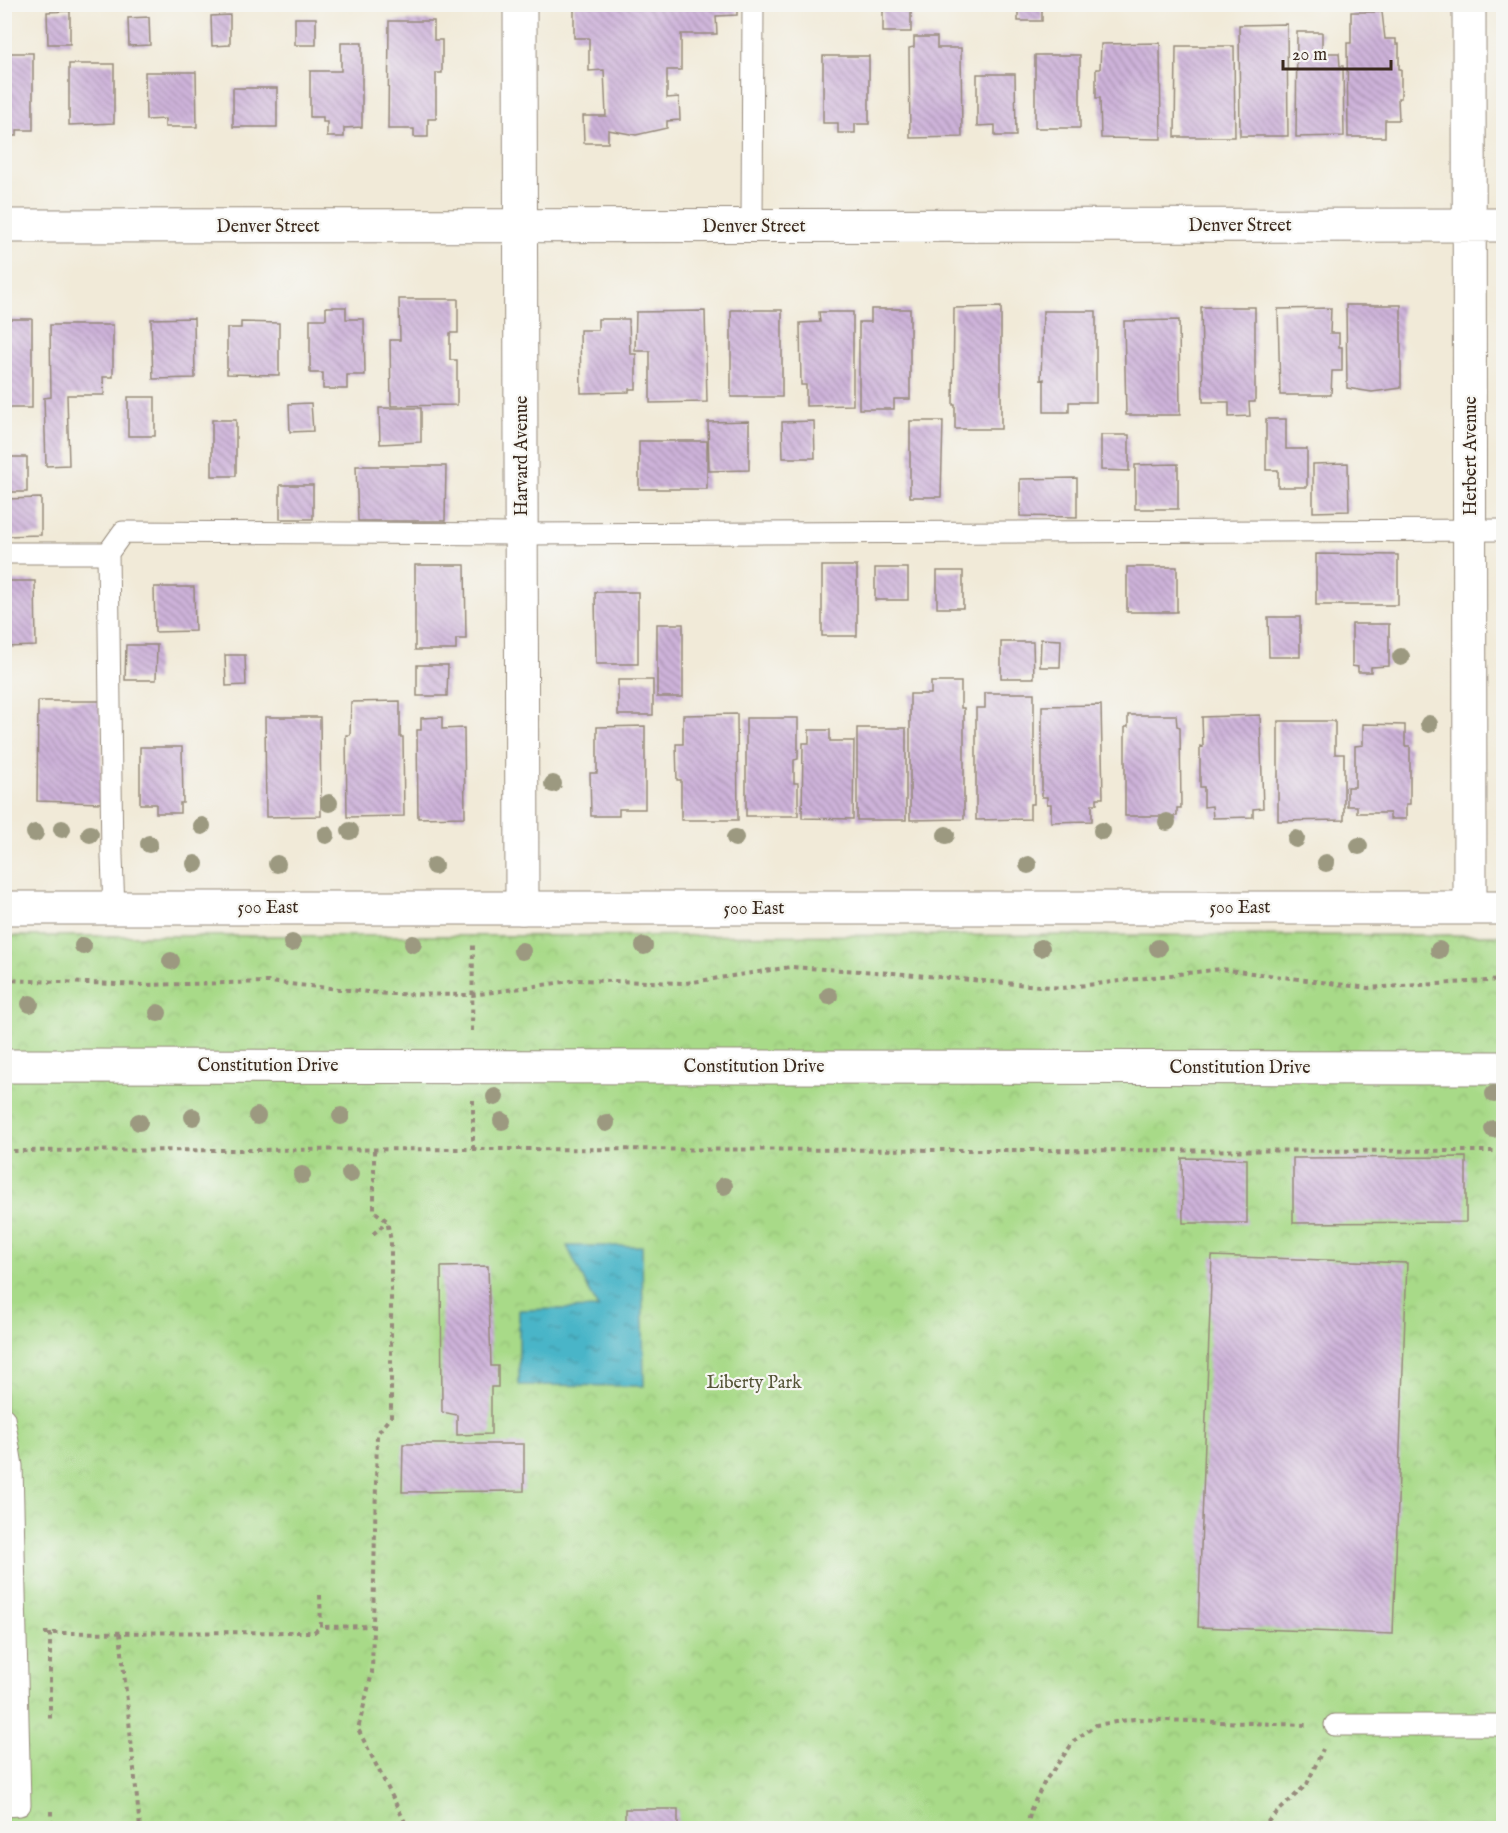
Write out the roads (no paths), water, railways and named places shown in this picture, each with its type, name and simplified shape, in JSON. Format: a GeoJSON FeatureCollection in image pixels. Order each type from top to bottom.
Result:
{"type":"FeatureCollection","features":[{"type":"Feature","properties":{"kind":"street","name":"Harvard Avenue"},"geometry":{"type":"LineString","coordinates":[[520,4],[522,908]]}},
{"type":"Feature","properties":{"kind":"street","name":"Herbert Avenue"},"geometry":{"type":"LineString","coordinates":[[1469,4],[1470,907]]}},
{"type":"Feature","properties":{"kind":"street","name":"Denver Street"},"geometry":{"type":"LineString","coordinates":[[4,226],[1503,225]]}},
{"type":"Feature","properties":{"kind":"street","name":"500 East"},"geometry":{"type":"LineString","coordinates":[[4,908],[1503,908]]}},
{"type":"Feature","properties":{"kind":"street","name":"Constitution Drive"},"geometry":{"type":"LineString","coordinates":[[4,1066],[1503,1068]]}},
{"type":"Feature","properties":{"kind":"lane"},"geometry":{"type":"LineString","coordinates":[[752,226],[753,4]]}},
{"type":"Feature","properties":{"kind":"lane"},"geometry":{"type":"LineString","coordinates":[[114,908],[108,553],[123,532],[521,534],[1503,530]]}},
{"type":"Feature","properties":{"kind":"lane"},"geometry":{"type":"LineString","coordinates":[[4,553],[108,553]]}},
{"type":"Feature","properties":{"kind":"lane"},"geometry":{"type":"LineString","coordinates":[[4,1418],[12,1466],[20,1805],[4,1806]]}},
{"type":"Feature","properties":{"kind":"lane"},"geometry":{"type":"LineString","coordinates":[[1335,1725],[1503,1725]]}},
{"type":"Feature","properties":{"kind":"water"},"geometry":{"type":"Polygon","coordinates":[[[567,1246],[642,1246],[644,1386],[519,1385],[519,1310],[598,1308],[567,1246]]]}},
{"type":"Feature","properties":{"kind":"park label","name":"Liberty Park"},"geometry":{"type":"Point","coordinates":[754,1382]}}]}
